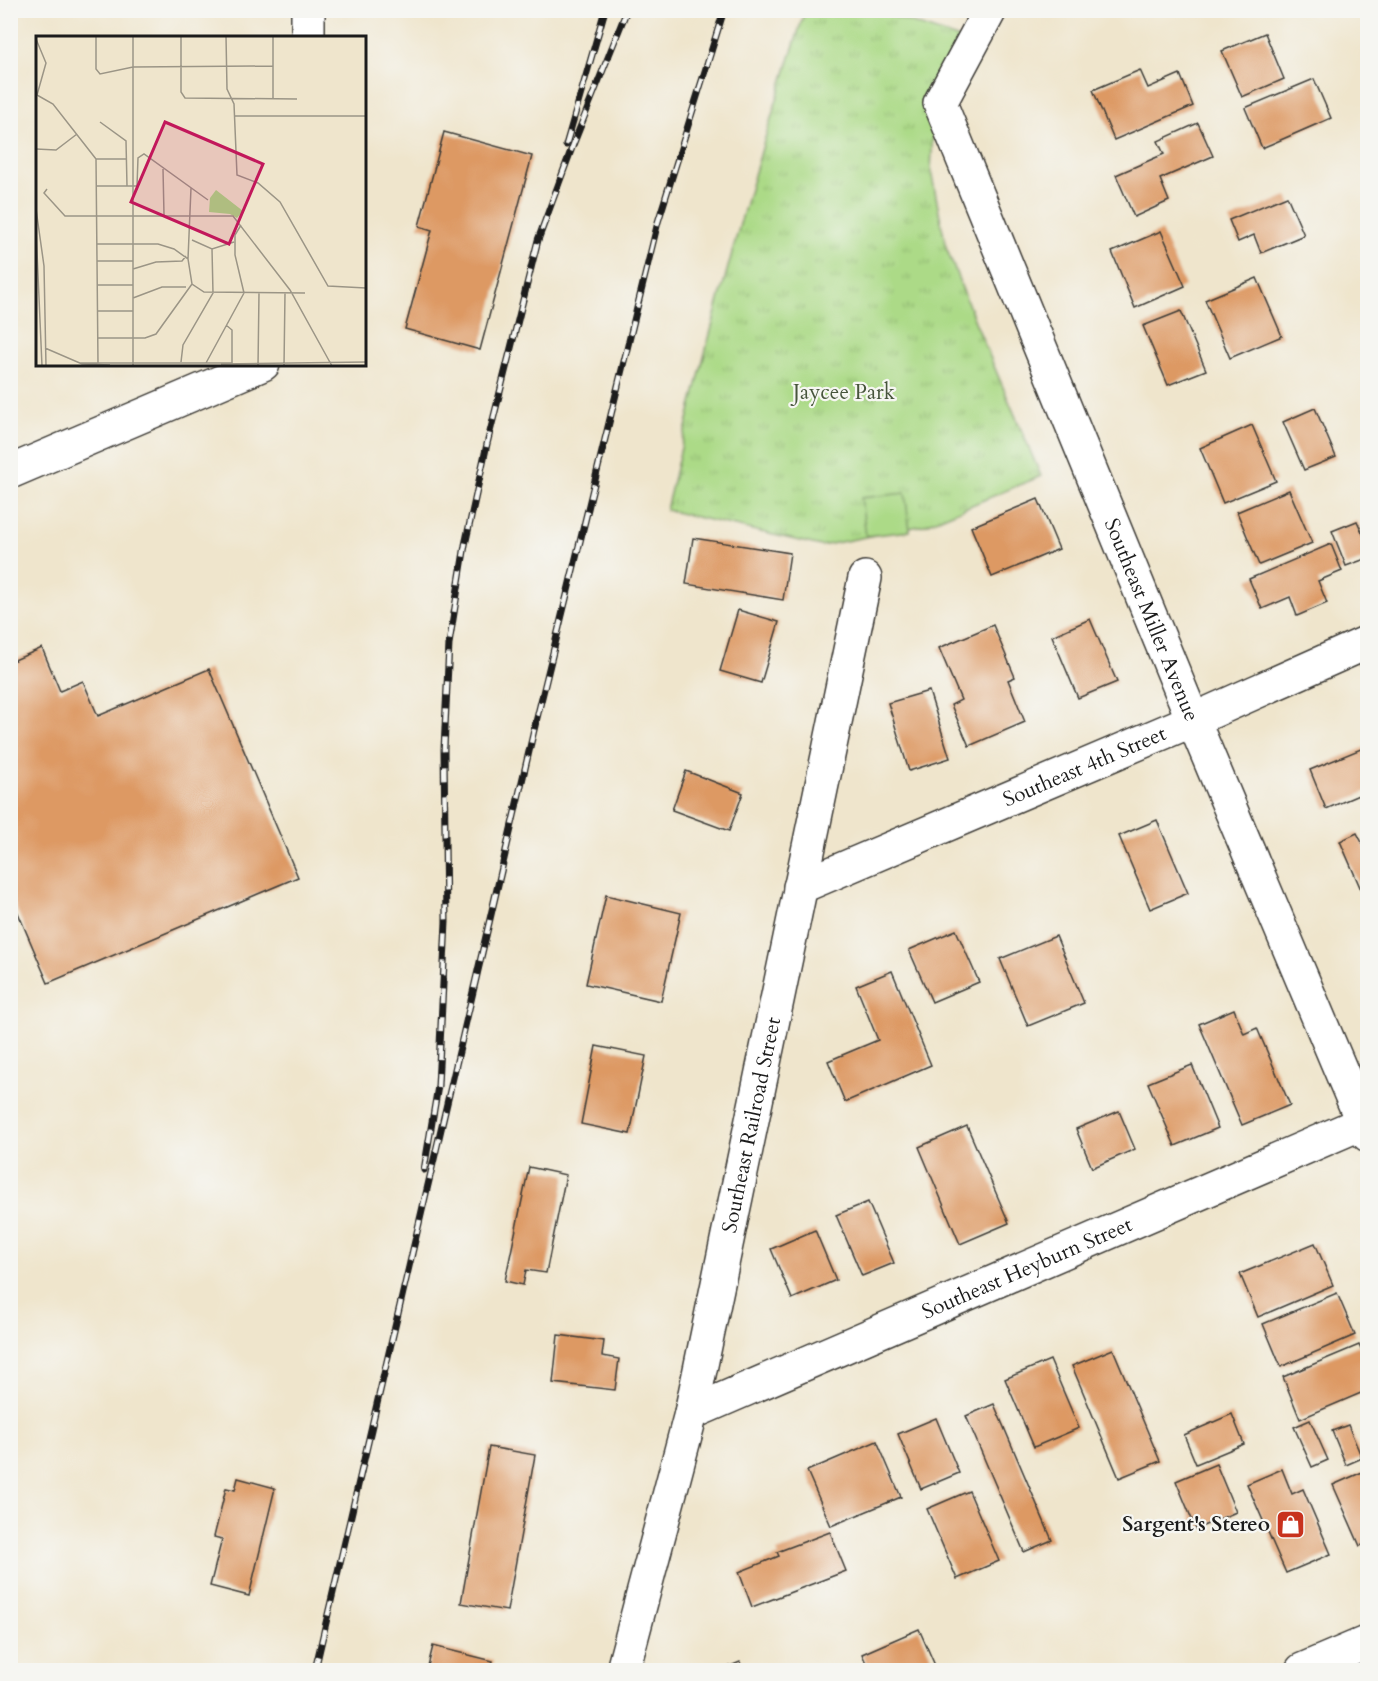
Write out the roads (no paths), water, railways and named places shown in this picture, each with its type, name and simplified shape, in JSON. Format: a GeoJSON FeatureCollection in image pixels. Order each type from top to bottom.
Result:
{"type":"FeatureCollection","features":[{"type":"Feature","properties":{"kind":"street"},"geometry":{"type":"LineString","coordinates":[[308,10],[308,36]]}},
{"type":"Feature","properties":{"kind":"street","name":"Southeast Miller Avenue"},"geometry":{"type":"LineString","coordinates":[[990,10],[940,103],[1193,720],[1365,1130]]}},
{"type":"Feature","properties":{"kind":"street"},"geometry":{"type":"LineString","coordinates":[[10,472],[258,366]]}},
{"type":"Feature","properties":{"kind":"street","name":"Southeast Railroad Street"},"geometry":{"type":"LineString","coordinates":[[622,1671],[690,1413],[865,578]]}},
{"type":"Feature","properties":{"kind":"street","name":"Southeast 4th Street"},"geometry":{"type":"LineString","coordinates":[[800,887],[1193,720],[1368,642]]}},
{"type":"Feature","properties":{"kind":"street","name":"Southeast Heyburn Street"},"geometry":{"type":"LineString","coordinates":[[690,1413],[1365,1130]]}},
{"type":"Feature","properties":{"kind":"street"},"geometry":{"type":"LineString","coordinates":[[1302,1671],[1355,1655]]}},
{"type":"Feature","properties":{"kind":"railway"},"geometry":{"type":"LineString","coordinates":[[566,145],[605,10]]}},
{"type":"Feature","properties":{"kind":"railway"},"geometry":{"type":"LineString","coordinates":[[424,1170],[438,1086],[446,922],[444,749],[449,644],[465,545],[487,444],[538,240],[627,10]]}},
{"type":"Feature","properties":{"kind":"railway"},"geometry":{"type":"LineString","coordinates":[[315,1670],[534,730],[658,222],[724,10]]}},
{"type":"Feature","properties":{"kind":"place","name":"Sargent's Stereo"},"geometry":{"type":"Point","coordinates":[1291,1524]}},
{"type":"Feature","properties":{"kind":"park label","name":"Jaycee Park"},"geometry":{"type":"Point","coordinates":[844,392]}}]}
